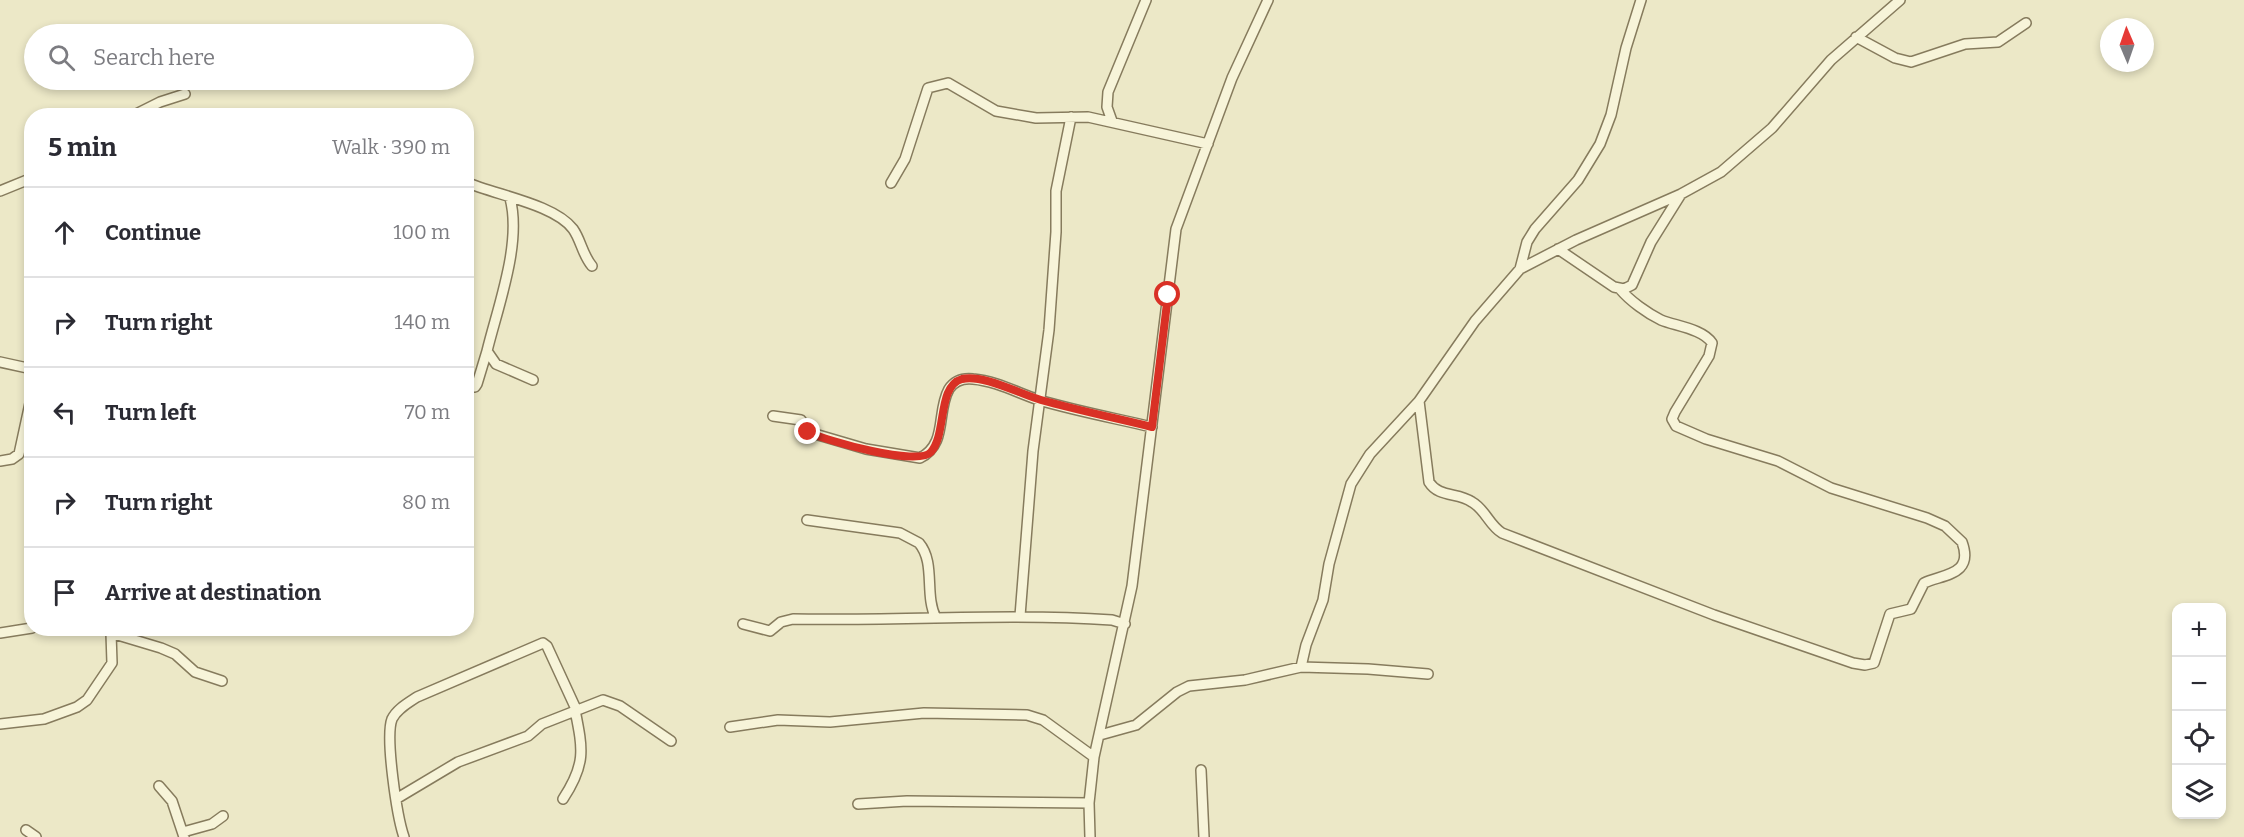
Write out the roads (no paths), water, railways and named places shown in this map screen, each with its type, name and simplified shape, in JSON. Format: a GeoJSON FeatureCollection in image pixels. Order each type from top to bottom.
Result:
{"type":"FeatureCollection","features":[{"type":"Feature","properties":{"kind":"street"},"geometry":{"type":"LineString","coordinates":[[1112,121],[1107,106],[1108,92],[1146,0]]}},
{"type":"Feature","properties":{"kind":"street"},"geometry":{"type":"LineString","coordinates":[[1090,837],[1089,803],[1094,757],[1125,624],[1176,229],[1232,78],[1268,0]]}},
{"type":"Feature","properties":{"kind":"street"},"geometry":{"type":"LineString","coordinates":[[1520,269],[1527,242],[1535,229],[1578,180],[1600,144],[1611,115],[1626,48],[1641,0]]}},
{"type":"Feature","properties":{"kind":"street"},"geometry":{"type":"LineString","coordinates":[[1301,667],[1306,645],[1323,600],[1329,564],[1351,484],[1370,454],[1419,401],[1474,321],[1520,269],[1558,249],[1681,194],[1721,172],[1772,128],[1831,60],[1900,0]]}},
{"type":"Feature","properties":{"kind":"street"},"geometry":{"type":"LineString","coordinates":[[1856,37],[1895,58],[1911,62],[1965,44],[1998,42],[2026,23]]}},
{"type":"Feature","properties":{"kind":"street"},"geometry":{"type":"LineString","coordinates":[[891,183],[905,159],[922,100],[928,88],[939,83],[948,83],[996,111],[1028,117],[1071,117],[1112,121],[1208,144]]}},
{"type":"Feature","properties":{"kind":"street"},"geometry":{"type":"LineString","coordinates":[[148,108],[185,94]]}},
{"type":"Feature","properties":{"kind":"street"},"geometry":{"type":"LineString","coordinates":[[1020,616],[1029,498],[1056,245],[1056,191],[1071,117]]}},
{"type":"Feature","properties":{"kind":"street"},"geometry":{"type":"LineString","coordinates":[[0,191],[24,181]]}},
{"type":"Feature","properties":{"kind":"street"},"geometry":{"type":"LineString","coordinates":[[474,185],[551,212],[567,223],[592,266]]}},
{"type":"Feature","properties":{"kind":"street"},"geometry":{"type":"LineString","coordinates":[[1620,289],[1632,285],[1651,242],[1681,194]]}},
{"type":"Feature","properties":{"kind":"street"},"geometry":{"type":"LineString","coordinates":[[474,387],[477,384],[497,316],[514,218],[510,198]]}},
{"type":"Feature","properties":{"kind":"street"},"geometry":{"type":"LineString","coordinates":[[514,218],[532,205]]}},
{"type":"Feature","properties":{"kind":"street"},"geometry":{"type":"LineString","coordinates":[[1419,401],[1427,476],[1432,487],[1441,493],[1475,503],[1489,524],[1502,533],[1746,627],[1853,663],[1865,665],[1874,663],[1890,614],[1911,609],[1924,582],[1950,576],[1960,568],[1963,559],[1962,542],[1945,526],[1927,518],[1831,488],[1778,461],[1706,439],[1676,426],[1672,419],[1675,412],[1709,356],[1712,343],[1703,335],[1659,319],[1630,299],[1620,289],[1558,249]]}},
{"type":"Feature","properties":{"kind":"street"},"geometry":{"type":"LineString","coordinates":[[487,351],[496,364],[533,380]]}},
{"type":"Feature","properties":{"kind":"street"},"geometry":{"type":"LineString","coordinates":[[0,362],[24,367]]}},
{"type":"Feature","properties":{"kind":"street"},"geometry":{"type":"LineString","coordinates":[[773,416],[801,420],[808,432],[832,441],[920,458],[931,453],[941,429],[948,391],[961,380],[987,381],[1040,400],[1152,427]]}},
{"type":"Feature","properties":{"kind":"street"},"geometry":{"type":"LineString","coordinates":[[0,461],[12,459],[19,454],[24,431]]}},
{"type":"Feature","properties":{"kind":"street"},"geometry":{"type":"LineString","coordinates":[[807,520],[900,533],[919,543],[927,562],[931,609],[936,618]]}},
{"type":"Feature","properties":{"kind":"street"},"geometry":{"type":"LineString","coordinates":[[742,624],[770,631],[782,622],[793,619],[1020,616],[1112,620],[1125,624]]}},
{"type":"Feature","properties":{"kind":"street"},"geometry":{"type":"LineString","coordinates":[[0,633],[24,629]]}},
{"type":"Feature","properties":{"kind":"street"},"geometry":{"type":"LineString","coordinates":[[0,724],[44,719],[77,707],[87,700],[112,663],[110,636]]}},
{"type":"Feature","properties":{"kind":"street"},"geometry":{"type":"LineString","coordinates":[[125,636],[175,654],[195,672],[222,681]]}},
{"type":"Feature","properties":{"kind":"street"},"geometry":{"type":"LineString","coordinates":[[404,837],[396,799],[390,728],[400,709],[417,697],[543,644],[547,646],[575,710],[581,764],[563,800]]}},
{"type":"Feature","properties":{"kind":"street"},"geometry":{"type":"LineString","coordinates":[[1100,735],[1136,725],[1189,686],[1245,680],[1301,667],[1428,674]]}},
{"type":"Feature","properties":{"kind":"street"},"geometry":{"type":"LineString","coordinates":[[396,799],[458,762],[528,736],[542,724],[603,700],[612,703],[671,741]]}},
{"type":"Feature","properties":{"kind":"street"},"geometry":{"type":"LineString","coordinates":[[729,727],[778,720],[830,722],[924,713],[1027,715],[1043,720],[1094,757]]}},
{"type":"Feature","properties":{"kind":"street"},"geometry":{"type":"LineString","coordinates":[[1201,770],[1204,837]]}},
{"type":"Feature","properties":{"kind":"street"},"geometry":{"type":"LineString","coordinates":[[159,786],[172,801],[184,835],[212,824],[223,816]]}},
{"type":"Feature","properties":{"kind":"street"},"geometry":{"type":"LineString","coordinates":[[858,804],[907,801],[1089,803]]}},
{"type":"Feature","properties":{"kind":"street"},"geometry":{"type":"LineString","coordinates":[[26,830],[36,837]]}}]}
